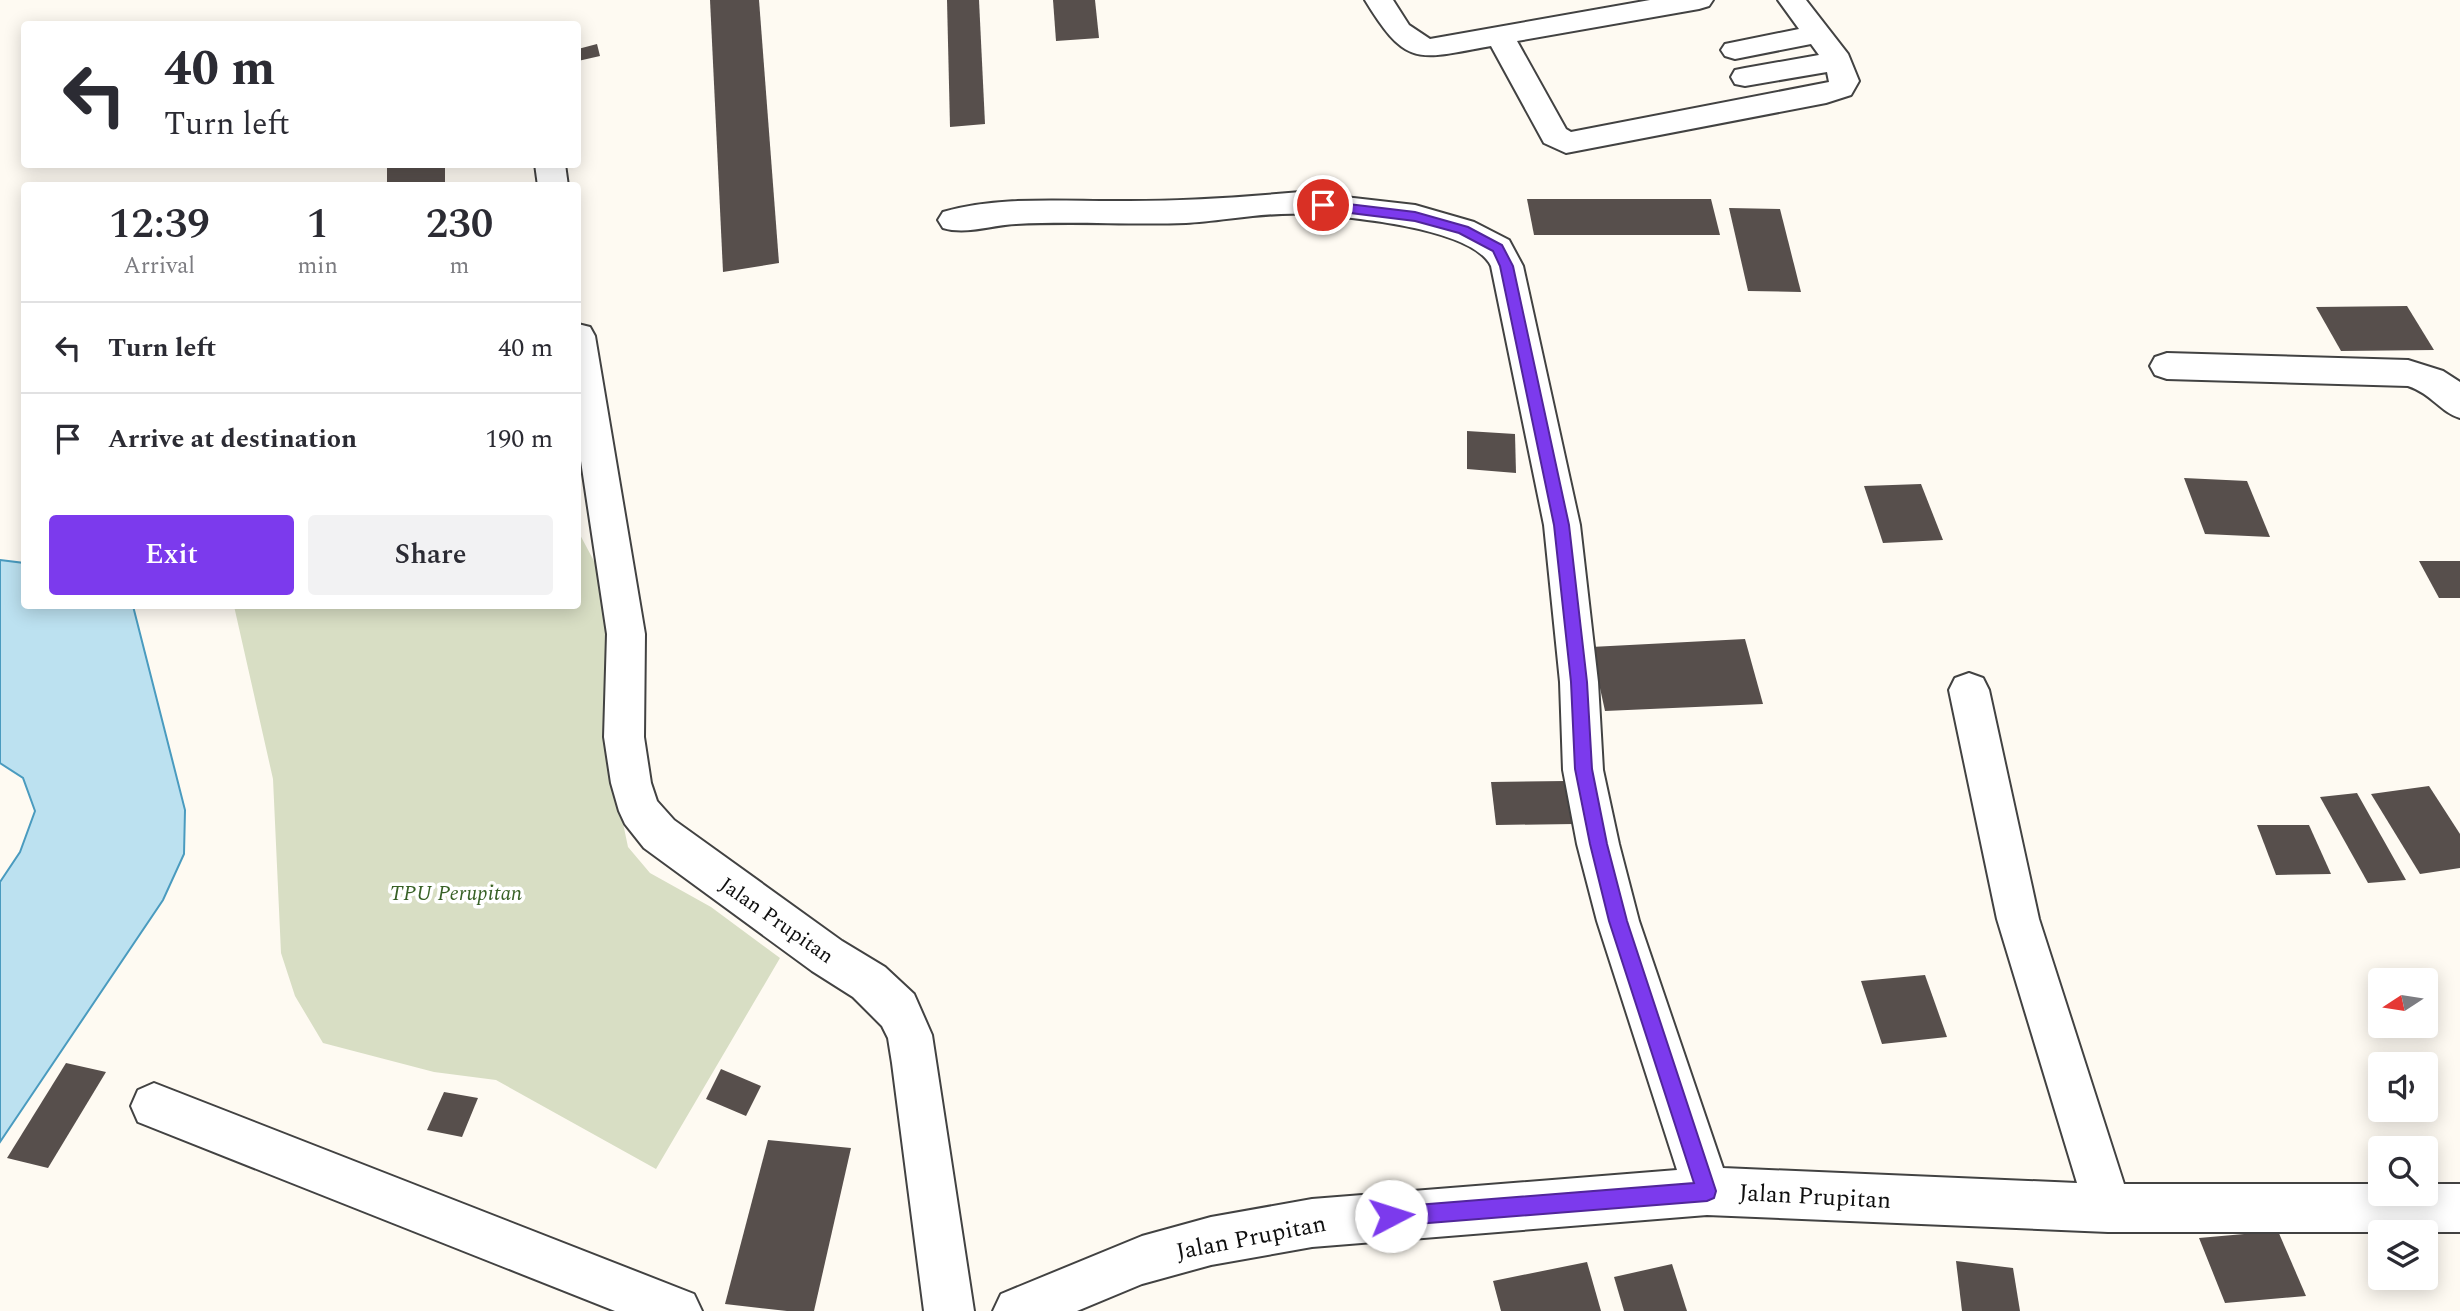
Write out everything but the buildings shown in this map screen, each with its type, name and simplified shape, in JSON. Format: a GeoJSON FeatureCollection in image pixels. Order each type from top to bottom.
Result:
{"type":"FeatureCollection","features":[{"type":"Feature","properties":{"kind":"street"},"geometry":{"type":"LineString","coordinates":[[1379,0],[1402,38],[1412,44],[1430,48],[1699,0]]}},
{"type":"Feature","properties":{"kind":"street"},"geometry":{"type":"LineString","coordinates":[[1499,35],[1555,136],[1566,143],[1841,88],[1844,81],[1838,61],[1792,0]]}},
{"type":"Feature","properties":{"kind":"street"},"geometry":{"type":"LineString","coordinates":[[1735,50],[1818,34]]}},
{"type":"Feature","properties":{"kind":"street"},"geometry":{"type":"LineString","coordinates":[[1745,77],[1838,61]]}},
{"type":"Feature","properties":{"kind":"street"},"geometry":{"type":"LineString","coordinates":[[954,220],[1016,213],[1186,212],[1301,203],[1415,216],[1463,230],[1497,248],[1507,266],[1562,525],[1579,682],[1583,769],[1598,844],[1618,921],[1707,1191]]}},
{"type":"Feature","properties":{"kind":"street","name":"Jalan Prupitan"},"geometry":{"type":"LineString","coordinates":[[581,355],[626,634],[624,737],[631,783],[640,811],[659,834],[827,956],[869,982],[898,1010],[910,1035],[915,1063],[948,1311]]}},
{"type":"Feature","properties":{"kind":"street"},"geometry":{"type":"LineString","coordinates":[[2167,366],[2408,373],[2431,379],[2441,385],[2460,405]]}},
{"type":"Feature","properties":{"kind":"street"},"geometry":{"type":"LineString","coordinates":[[1969,690],[2018,919],[2108,1208]]}},
{"type":"Feature","properties":{"kind":"street"},"geometry":{"type":"LineString","coordinates":[[154,1106],[677,1311]]}},
{"type":"Feature","properties":{"kind":"street","name":"Jalan Prupitan"},"geometry":{"type":"LineString","coordinates":[[1018,1311],[1142,1260],[1212,1241],[1312,1223],[1707,1191],[2108,1208],[2460,1208]]}},
{"type":"Feature","properties":{"kind":"green space","name":"TPU Perupitan"},"geometry":{"type":"Polygon","coordinates":[[[581,537],[603,578],[612,644],[614,780],[628,847],[650,873],[711,907],[780,958],[656,1169],[496,1080],[434,1072],[323,1043],[295,996],[281,953],[273,779],[235,609],[581,609],[581,537]]]}},
{"type":"Feature","properties":{"kind":"water"},"geometry":{"type":"Polygon","coordinates":[[[0,560],[21,563],[21,609],[134,609],[185,810],[184,854],[163,900],[0,1142],[0,882],[20,852],[35,811],[23,778],[0,763],[0,560]]]}},
{"type":"Feature","properties":{"kind":"route"},"geometry":{"type":"LineString","coordinates":[[1323,205],[1415,216],[1463,230],[1485,239],[1497,248],[1507,266],[1562,525],[1579,682],[1583,769],[1598,844],[1618,921],[1707,1191],[1391,1216]]}}]}
